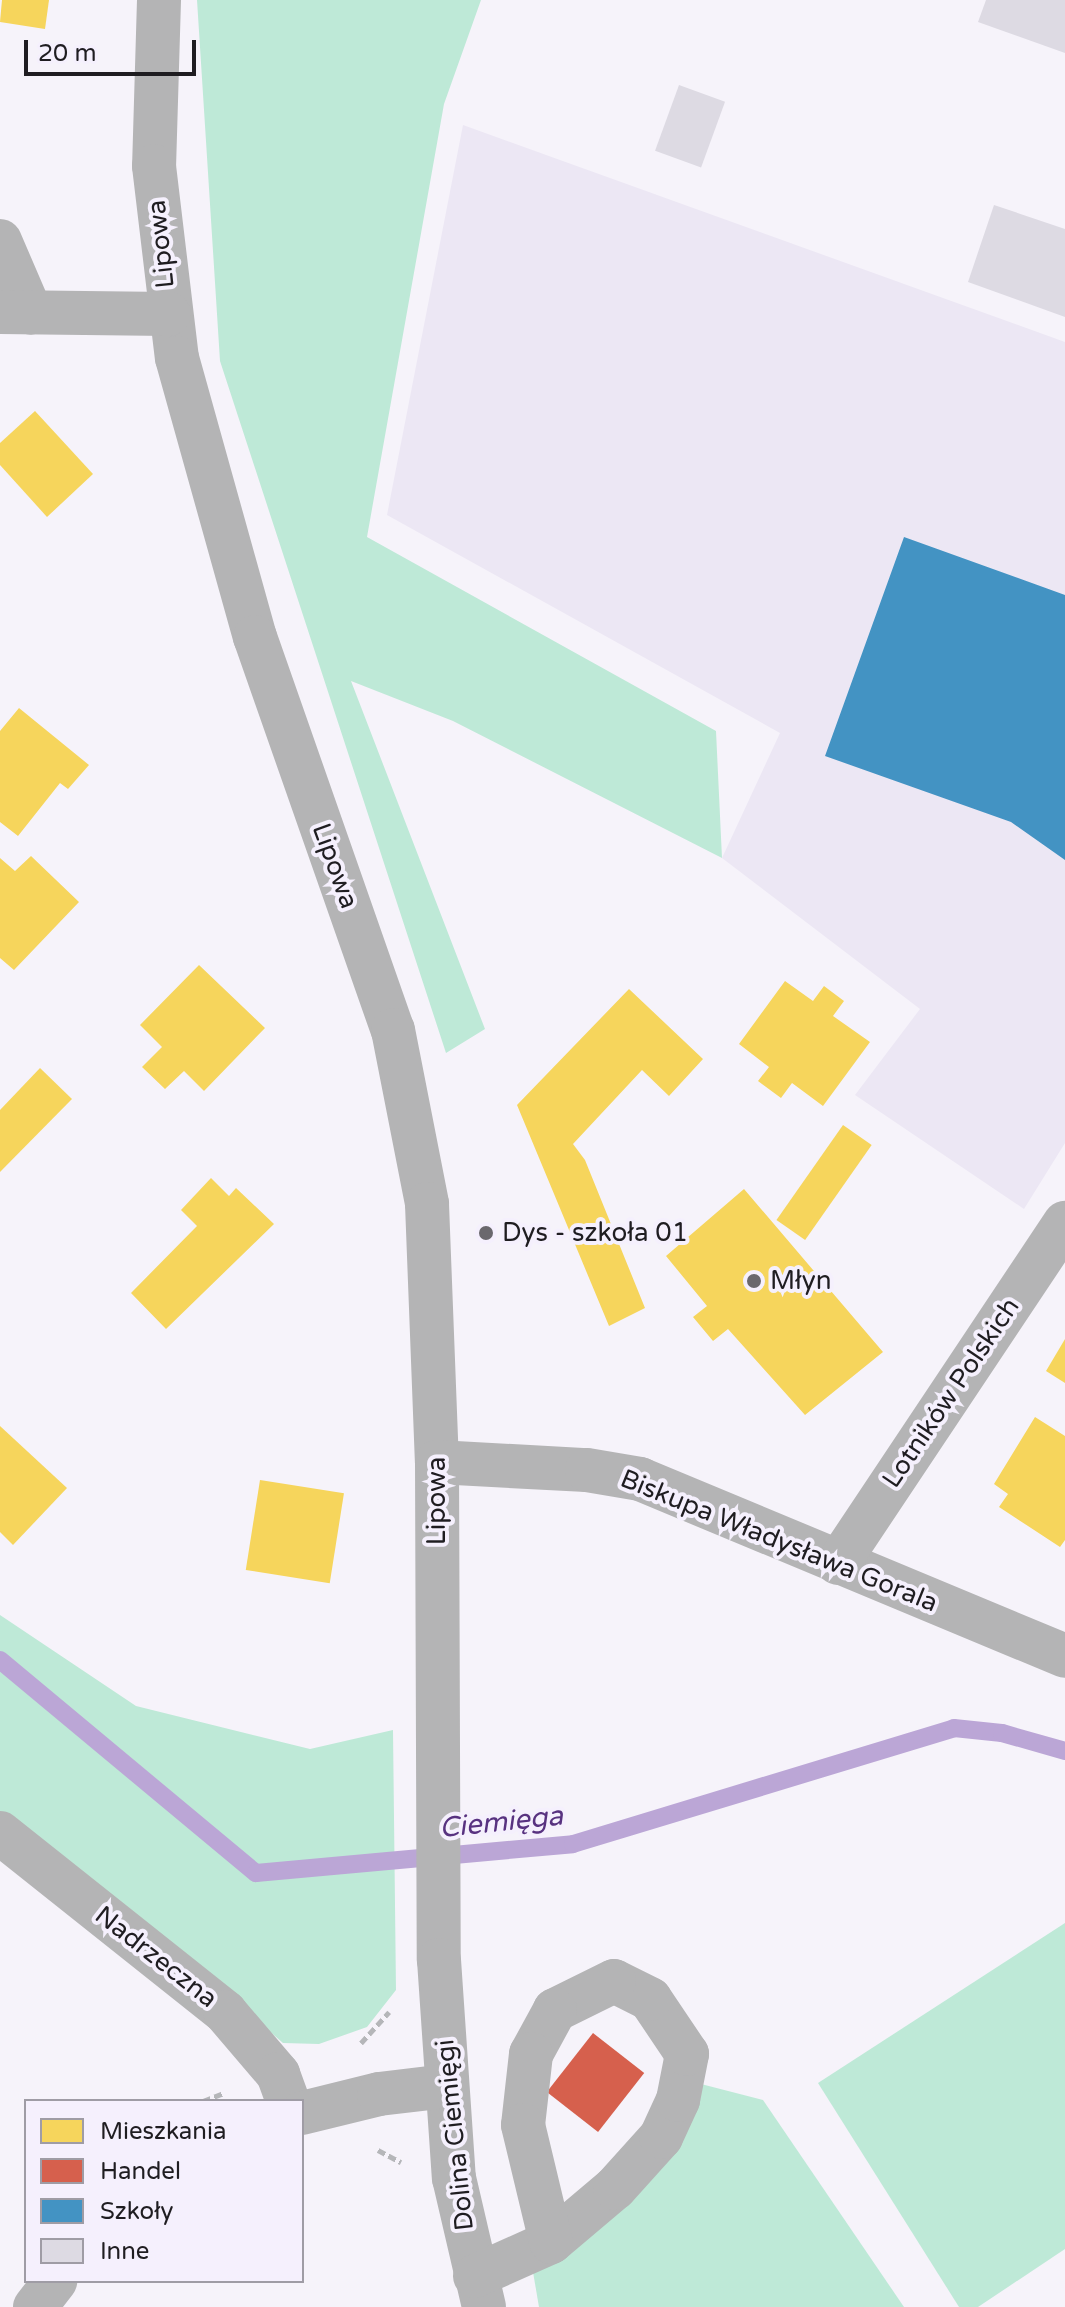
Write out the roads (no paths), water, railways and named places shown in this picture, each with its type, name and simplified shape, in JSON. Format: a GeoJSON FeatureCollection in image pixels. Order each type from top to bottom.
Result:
{"type":"FeatureCollection","features":[{"type":"Feature","properties":{"kind":"street","name":"Lipowa"},"geometry":{"type":"LineString","coordinates":[[159,0],[154,166],[169,314],[219,520],[274,695],[393,1030],[409,1094],[427,1204],[437,1462],[439,1960]]}},
{"type":"Feature","properties":{"kind":"street"},"geometry":{"type":"LineString","coordinates":[[0,241],[15,312],[169,314]]}},
{"type":"Feature","properties":{"kind":"street","name":"Lotników Polskich"},"geometry":{"type":"LineString","coordinates":[[838,1563],[1065,1223]]}},
{"type":"Feature","properties":{"kind":"street","name":"Biskupa Władysława Gorala"},"geometry":{"type":"LineString","coordinates":[[437,1462],[587,1470],[640,1479],[1065,1656]]}},
{"type":"Feature","properties":{"kind":"street","name":"Nadrzeczna"},"geometry":{"type":"LineString","coordinates":[[0,1833],[225,2012],[283,2087]]}},
{"type":"Feature","properties":{"kind":"street","name":"Dolina Ciemięgi"},"geometry":{"type":"LineString","coordinates":[[439,1960],[446,2086],[460,2214],[480,2292]]}},
{"type":"Feature","properties":{"kind":"street"},"geometry":{"type":"LineString","coordinates":[[480,2292],[551,2242],[615,2188],[661,2137],[678,2100],[687,2054],[650,1999],[614,1981],[555,2010],[531,2054],[523,2125],[551,2242]]}},
{"type":"Feature","properties":{"kind":"street"},"geometry":{"type":"LineString","coordinates":[[304,2113],[379,2094],[446,2086]]}},
{"type":"Feature","properties":{"kind":"street"},"geometry":{"type":"LineString","coordinates":[[35,2307],[53,2283]]}},
{"type":"Feature","properties":{"kind":"waterway","name":"Ciemięga"},"geometry":{"type":"LineString","coordinates":[[0,1660],[256,1873],[573,1844],[954,1728],[1002,1733],[1065,1751]]}},
{"type":"Feature","properties":{"kind":"place","name":"Dys - szkoła 01"},"geometry":{"type":"Point","coordinates":[486,1233]}},
{"type":"Feature","properties":{"kind":"place","name":"Młyn"},"geometry":{"type":"Point","coordinates":[754,1281]}}]}
